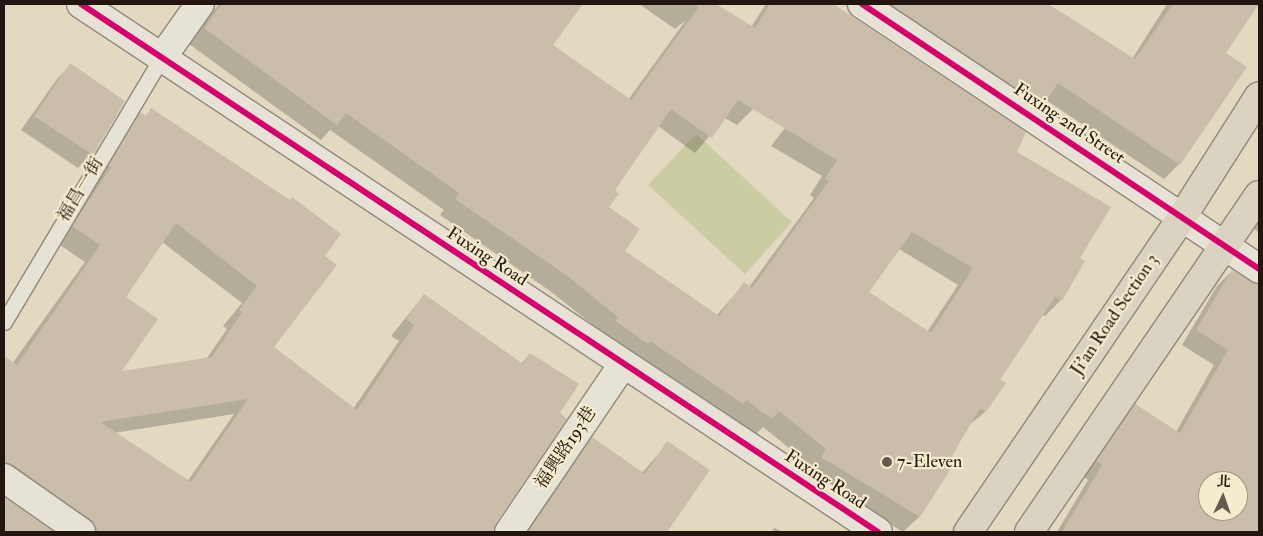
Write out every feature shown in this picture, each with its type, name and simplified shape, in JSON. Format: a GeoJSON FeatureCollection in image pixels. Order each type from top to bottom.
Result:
{"type":"FeatureCollection","features":[{"type":"Feature","properties":{"kind":"main road","name":"Ji’an Road Section 3"},"geometry":{"type":"LineString","coordinates":[[968,532],[1182,217],[1259,96]]}},
{"type":"Feature","properties":{"kind":"main road"},"geometry":{"type":"LineString","coordinates":[[1029,532],[1226,247],[1259,195]]}},
{"type":"Feature","properties":{"kind":"street","name":"Fuxing Road"},"geometry":{"type":"LineString","coordinates":[[81,4],[161,59],[878,532]]}},
{"type":"Feature","properties":{"kind":"street"},"geometry":{"type":"LineString","coordinates":[[161,59],[200,4]]}},
{"type":"Feature","properties":{"kind":"street","name":"Fuxing 2nd Street"},"geometry":{"type":"LineString","coordinates":[[862,4],[1259,269]]}},
{"type":"Feature","properties":{"kind":"street","name":"福興路193巷"},"geometry":{"type":"LineString","coordinates":[[509,532],[624,364]]}},
{"type":"Feature","properties":{"kind":"street"},"geometry":{"type":"LineString","coordinates":[[4,478],[81,532]]}},
{"type":"Feature","properties":{"kind":"lane","name":"福昌一街"},"geometry":{"type":"LineString","coordinates":[[4,322],[161,59]]}},
{"type":"Feature","properties":{"kind":"green space"},"geometry":{"type":"Polygon","coordinates":[[[696,134],[792,222],[745,274],[648,185],[696,134]]]}},
{"type":"Feature","properties":{"kind":"building"},"geometry":{"type":"Polygon","coordinates":[[[222,4],[583,4],[553,45],[631,100],[701,4],[716,4],[755,28],[770,4],[833,4],[1026,132],[1017,152],[1111,207],[1080,258],[1085,261],[1062,301],[1055,297],[1000,380],[1006,383],[986,412],[980,408],[947,464],[952,467],[920,517],[821,457],[826,449],[779,411],[772,419],[746,400],[743,404],[650,341],[648,344],[615,321],[618,317],[566,275],[455,199],[459,193],[346,113],[337,125],[204,28],[222,4]],[[738,100],[712,138],[671,109],[615,190],[619,194],[609,207],[640,229],[625,251],[719,316],[744,282],[752,288],[829,181],[825,179],[837,160],[738,100]],[[912,232],[869,292],[931,333],[973,268],[912,232]]]}},
{"type":"Feature","properties":{"kind":"building"},"geometry":{"type":"Polygon","coordinates":[[[890,4],[1048,4],[1135,59],[1173,4],[1259,4],[1226,53],[1247,67],[1180,165],[1058,83],[1043,106],[890,4]]]}},
{"type":"Feature","properties":{"kind":"building"},"geometry":{"type":"Polygon","coordinates":[[[70,63],[125,101],[93,155],[34,116],[70,63]]]}},
{"type":"Feature","properties":{"kind":"building"},"geometry":{"type":"Polygon","coordinates":[[[151,108],[290,200],[292,197],[341,234],[325,256],[337,265],[274,347],[357,410],[414,325],[406,319],[424,294],[523,364],[530,353],[579,384],[560,413],[567,419],[496,523],[494,532],[96,532],[90,519],[13,465],[4,463],[4,356],[17,365],[100,245],[72,226],[111,167],[108,165],[140,112],[146,116],[151,108]],[[176,223],[126,297],[158,319],[122,371],[212,357],[242,312],[239,310],[257,286],[176,223]],[[248,399],[100,422],[191,482],[248,399]]]}},
{"type":"Feature","properties":{"kind":"building"},"geometry":{"type":"Polygon","coordinates":[[[1232,270],[1259,284],[1259,532],[1062,532],[1102,465],[1096,461],[1135,404],[1180,433],[1228,350],[1196,330],[1232,270]]]}},
{"type":"Feature","properties":{"kind":"building"},"geometry":{"type":"Polygon","coordinates":[[[592,437],[645,474],[667,441],[710,470],[667,532],[528,532],[592,437]]]}},
{"type":"Feature","properties":{"kind":"building"},"geometry":{"type":"Polygon","coordinates":[[[4,497],[54,532],[4,532],[4,497]]]}},
{"type":"Feature","properties":{"kind":"cycle path"},"geometry":{"type":"LineString","coordinates":[[81,4],[878,532]]}},
{"type":"Feature","properties":{"kind":"cycle path"},"geometry":{"type":"LineString","coordinates":[[862,4],[1259,269]]}},
{"type":"Feature","properties":{"kind":"place","name":"7-Eleven"},"geometry":{"type":"Point","coordinates":[887,462]}}]}
